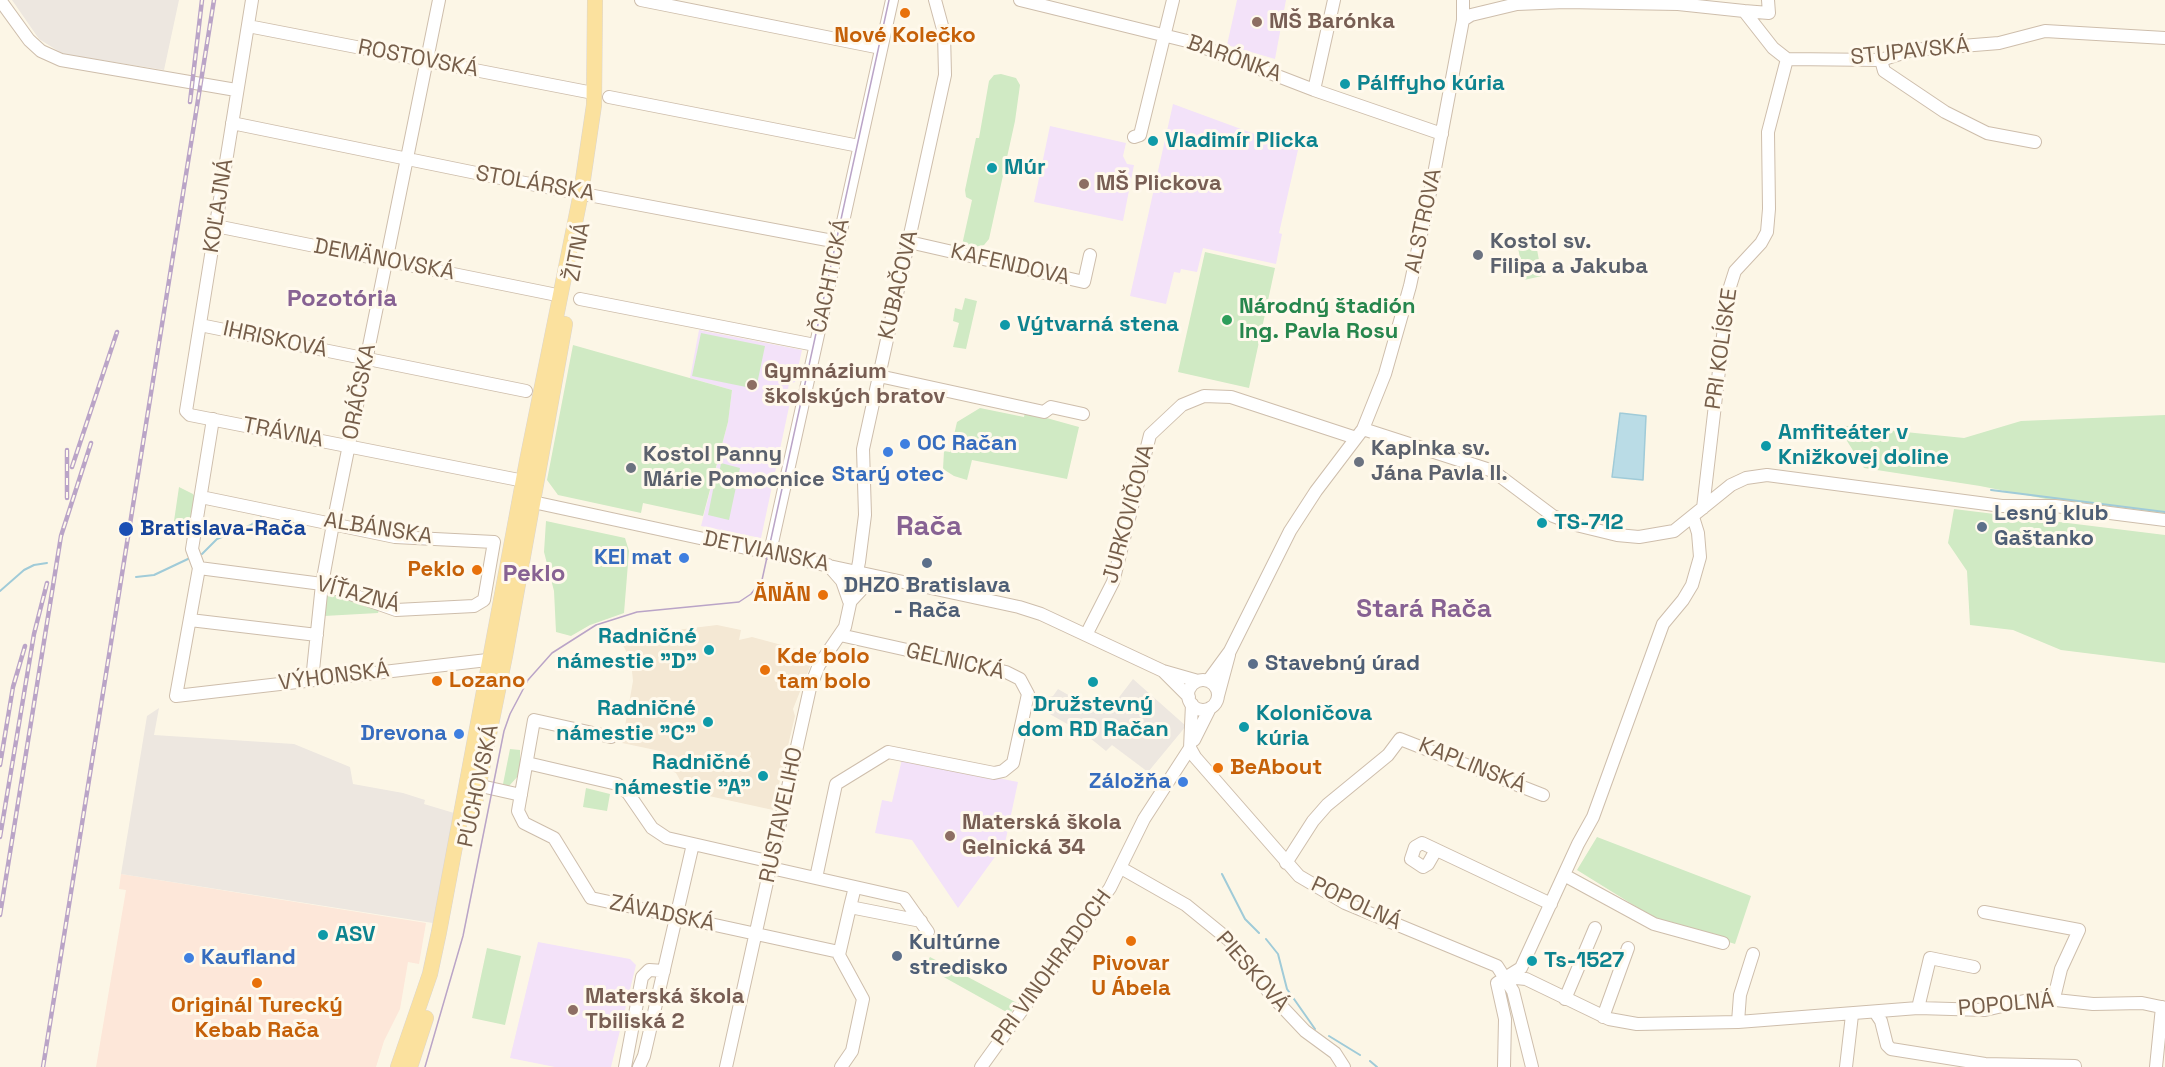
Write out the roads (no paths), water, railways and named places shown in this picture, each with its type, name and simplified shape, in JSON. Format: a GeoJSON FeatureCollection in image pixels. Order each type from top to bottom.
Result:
{"type":"FeatureCollection","features":[{"type":"Feature","properties":{"kind":"main road","name":"ŽITNÁ"},"geometry":{"type":"LineString","coordinates":[[524,481],[585,194],[594,105],[595,0]]}},
{"type":"Feature","properties":{"kind":"main road","name":"ŽITNÁ"},"geometry":{"type":"LineString","coordinates":[[533,502],[603,90],[603,0]]}},
{"type":"Feature","properties":{"kind":"main road"},"geometry":{"type":"LineString","coordinates":[[518,515],[533,502],[524,481]]}},
{"type":"Feature","properties":{"kind":"main road","name":"PÚCHOVSKÁ"},"geometry":{"type":"LineString","coordinates":[[410,1067],[443,955],[480,780],[524,481]]}},
{"type":"Feature","properties":{"kind":"main road","name":"PÚCHOVSKÁ"},"geometry":{"type":"LineString","coordinates":[[498,658],[533,502]]}},
{"type":"Feature","properties":{"kind":"main road","name":"PÚCHOVSKÁ"},"geometry":{"type":"LineString","coordinates":[[398,1067],[430,974],[480,780]]}},
{"type":"Feature","properties":{"kind":"street"},"geometry":{"type":"LineString","coordinates":[[0,0],[29,39],[41,51],[61,60],[236,90]]}},
{"type":"Feature","properties":{"kind":"street","name":"KOĽAJNÁ"},"geometry":{"type":"LineString","coordinates":[[186,411],[252,0]]}},
{"type":"Feature","properties":{"kind":"street","name":"ORÁČSKA"},"geometry":{"type":"LineString","coordinates":[[312,680],[322,584],[333,524],[439,0]]}},
{"type":"Feature","properties":{"kind":"street"},"geometry":{"type":"LineString","coordinates":[[641,0],[881,48]]}},
{"type":"Feature","properties":{"kind":"street","name":"ČACHTICKÁ"},"geometry":{"type":"LineString","coordinates":[[770,552],[891,0]]}},
{"type":"Feature","properties":{"kind":"street","name":"BARÓNKA"},"geometry":{"type":"LineString","coordinates":[[1020,0],[1060,5],[1165,35],[1442,134]]}},
{"type":"Feature","properties":{"kind":"street"},"geometry":{"type":"LineString","coordinates":[[1134,137],[1140,135],[1173,0]]}},
{"type":"Feature","properties":{"kind":"street"},"geometry":{"type":"LineString","coordinates":[[1314,90],[1334,0]]}},
{"type":"Feature","properties":{"kind":"street","name":"ALSTROVA"},"geometry":{"type":"LineString","coordinates":[[1218,696],[1230,651],[1290,531],[1316,491],[1359,434],[1385,374],[1410,286],[1442,134],[1463,20],[1463,0]]}},
{"type":"Feature","properties":{"kind":"street"},"geometry":{"type":"LineString","coordinates":[[1463,20],[1471,15],[1517,4],[1565,2],[1677,4],[1744,11],[1769,6]]}},
{"type":"Feature","properties":{"kind":"street","name":"KUBAČOVA"},"geometry":{"type":"LineString","coordinates":[[856,571],[865,521],[862,449],[945,75],[945,40],[939,4]]}},
{"type":"Feature","properties":{"kind":"street"},"geometry":{"type":"LineString","coordinates":[[1744,11],[1773,48],[1787,59]]}},
{"type":"Feature","properties":{"kind":"street","name":"ROSTOVSKÁ"},"geometry":{"type":"LineString","coordinates":[[248,26],[588,92]]}},
{"type":"Feature","properties":{"kind":"street","name":"STUPAVSKÁ"},"geometry":{"type":"LineString","coordinates":[[1787,59],[1881,60],[1912,50],[1999,43],[2045,31],[2165,38]]}},
{"type":"Feature","properties":{"kind":"street","name":"PRI KOLÍSKE"},"geometry":{"type":"LineString","coordinates":[[1506,977],[1521,968],[1593,817],[1663,624],[1683,600],[1698,570],[1700,544],[1698,513],[1707,499],[1719,357],[1728,293],[1735,271],[1761,243],[1767,232],[1768,132],[1787,59]]}},
{"type":"Feature","properties":{"kind":"street"},"geometry":{"type":"LineString","coordinates":[[1881,60],[1884,71],[1945,112],[1987,133],[2035,142]]}},
{"type":"Feature","properties":{"kind":"street"},"geometry":{"type":"LineString","coordinates":[[609,97],[859,146]]}},
{"type":"Feature","properties":{"kind":"street","name":"STOLÁRSKA"},"geometry":{"type":"LineString","coordinates":[[232,123],[408,160],[838,242]]}},
{"type":"Feature","properties":{"kind":"street","name":"DEMÄNOVSKÁ"},"geometry":{"type":"LineString","coordinates":[[216,226],[552,294]]}},
{"type":"Feature","properties":{"kind":"street","name":"KAFENDOVA"},"geometry":{"type":"LineString","coordinates":[[909,242],[1084,282],[1090,255]]}},
{"type":"Feature","properties":{"kind":"street"},"geometry":{"type":"LineString","coordinates":[[580,299],[816,345]]}},
{"type":"Feature","properties":{"kind":"street","name":"IHRISKOVÁ"},"geometry":{"type":"LineString","coordinates":[[200,325],[526,391]]}},
{"type":"Feature","properties":{"kind":"street"},"geometry":{"type":"LineString","coordinates":[[879,376],[1044,412],[1051,407],[1083,414]]}},
{"type":"Feature","properties":{"kind":"street","name":"JURKOVIČOVA"},"geometry":{"type":"LineString","coordinates":[[1086,635],[1113,582],[1150,435],[1182,405],[1204,396],[1231,397],[1492,471],[1553,516],[1576,525],[1639,537],[1674,531],[1738,481],[1767,475],[2002,506],[2055,506],[2165,520]]}},
{"type":"Feature","properties":{"kind":"street","name":"TRÁVNA"},"geometry":{"type":"LineString","coordinates":[[186,411],[190,415],[524,481]]}},
{"type":"Feature","properties":{"kind":"street"},"geometry":{"type":"LineString","coordinates":[[213,419],[192,549],[199,568],[190,620],[316,635]]}},
{"type":"Feature","properties":{"kind":"street","name":"ALBÁNSKA"},"geometry":{"type":"LineString","coordinates":[[201,497],[395,537],[494,542],[489,569]]}},
{"type":"Feature","properties":{"kind":"street","name":"DETVIANSKA"},"geometry":{"type":"LineString","coordinates":[[533,502],[1019,607],[1163,671],[1203,681]]}},
{"type":"Feature","properties":{"kind":"street"},"geometry":{"type":"LineString","coordinates":[[828,565],[843,581],[850,602],[864,587],[885,578]]}},
{"type":"Feature","properties":{"kind":"street","name":"VÍŤAZNÁ"},"geometry":{"type":"LineString","coordinates":[[199,568],[322,584],[396,610],[474,606],[484,600],[489,569]]}},
{"type":"Feature","properties":{"kind":"street","name":"RUSTAVELIHO"},"geometry":{"type":"LineString","coordinates":[[726,1067],[810,688],[819,665],[846,624],[856,571]]}},
{"type":"Feature","properties":{"kind":"street","name":"VÝHONSKÁ"},"geometry":{"type":"LineString","coordinates":[[190,620],[176,696],[498,658]]}},
{"type":"Feature","properties":{"kind":"street","name":"GELNICKÁ"},"geometry":{"type":"LineString","coordinates":[[816,878],[836,784],[888,752],[994,773],[1003,771],[1013,762],[1028,696],[1025,686],[1016,676],[1006,672],[840,635]]}},
{"type":"Feature","properties":{"kind":"street","name":"ALSTROVA"},"geometry":{"type":"LineString","coordinates":[[1203,681],[1230,651]]}},
{"type":"Feature","properties":{"kind":"street","name":"DETVIANSKA"},"geometry":{"type":"LineString","coordinates":[[1163,671],[1190,700]]}},
{"type":"Feature","properties":{"kind":"street"},"geometry":{"type":"LineString","coordinates":[[1190,700],[1200,709],[1210,708],[1218,696],[1216,688],[1203,681],[1191,687],[1190,700],[1191,746]]}},
{"type":"Feature","properties":{"kind":"street","name":"PRI VINOHRADOCH"},"geometry":{"type":"LineString","coordinates":[[981,1067],[1101,902],[1143,819],[1191,746],[1210,708]]}},
{"type":"Feature","properties":{"kind":"street","name":"ZÁVADSKÁ"},"geometry":{"type":"LineString","coordinates":[[611,737],[534,720],[518,811],[524,823],[554,838],[591,897],[839,952]]}},
{"type":"Feature","properties":{"kind":"street","name":"KAPLINSKÁ"},"geometry":{"type":"LineString","coordinates":[[1286,863],[1313,820],[1327,805],[1388,755],[1400,738],[1543,795]]}},
{"type":"Feature","properties":{"kind":"street","name":"POPOLNÁ"},"geometry":{"type":"LineString","coordinates":[[1191,746],[1195,758],[1286,863],[1321,891],[1484,960],[1497,966],[1506,977],[1526,979],[1603,1017],[1637,1024],[1738,1022],[1852,1015],[1918,1008],[1985,1010],[2037,998],[2054,998],[2093,1004],[2142,1003],[2163,1008]]}},
{"type":"Feature","properties":{"kind":"street"},"geometry":{"type":"LineString","coordinates":[[527,763],[617,784],[628,793],[652,828],[667,838],[816,878],[904,898],[928,932]]}},
{"type":"Feature","properties":{"kind":"street"},"geometry":{"type":"LineString","coordinates":[[480,780],[521,795]]}},
{"type":"Feature","properties":{"kind":"street"},"geometry":{"type":"LineString","coordinates":[[639,1067],[693,844]]}},
{"type":"Feature","properties":{"kind":"street"},"geometry":{"type":"LineString","coordinates":[[1436,850],[1551,904]]}},
{"type":"Feature","properties":{"kind":"street","name":"PIESKOVÁ"},"geometry":{"type":"LineString","coordinates":[[1120,868],[1186,905],[1229,940],[1271,995],[1305,1031],[1335,1053],[1344,1067]]}},
{"type":"Feature","properties":{"kind":"street"},"geometry":{"type":"LineString","coordinates":[[1564,875],[1654,924],[1723,943]]}},
{"type":"Feature","properties":{"kind":"street"},"geometry":{"type":"LineString","coordinates":[[841,1067],[852,1051],[862,999],[841,963],[839,952],[855,887]]}},
{"type":"Feature","properties":{"kind":"street"},"geometry":{"type":"LineString","coordinates":[[850,907],[921,921]]}},
{"type":"Feature","properties":{"kind":"street"},"geometry":{"type":"LineString","coordinates":[[1984,912],[2079,930],[2061,969],[2054,998]]}},
{"type":"Feature","properties":{"kind":"street"},"geometry":{"type":"LineString","coordinates":[[1565,999],[1595,928]]}},
{"type":"Feature","properties":{"kind":"street"},"geometry":{"type":"LineString","coordinates":[[1603,1017],[1628,948]]}},
{"type":"Feature","properties":{"kind":"street"},"geometry":{"type":"LineString","coordinates":[[1738,1022],[1740,995],[1753,954]]}},
{"type":"Feature","properties":{"kind":"street","name":"POPOLNÁ"},"geometry":{"type":"LineString","coordinates":[[1918,1008],[1930,958],[1974,967]]}},
{"type":"Feature","properties":{"kind":"street"},"geometry":{"type":"LineString","coordinates":[[625,1067],[642,977],[649,970],[664,971]]}},
{"type":"Feature","properties":{"kind":"street"},"geometry":{"type":"LineString","coordinates":[[1504,1067],[1505,1019],[1497,984],[1506,977],[1513,991],[1532,1067]]}},
{"type":"Feature","properties":{"kind":"street"},"geometry":{"type":"LineString","coordinates":[[2157,1067],[2163,1008]]}},
{"type":"Feature","properties":{"kind":"street"},"geometry":{"type":"LineString","coordinates":[[1875,1012],[1881,1021],[1887,1046],[1891,1049],[1985,1064],[2037,1067],[2075,1065]]}},
{"type":"Feature","properties":{"kind":"street"},"geometry":{"type":"LineString","coordinates":[[1846,1067],[1852,1015]]}},
{"type":"Feature","properties":{"kind":"water"},"geometry":{"type":"Polygon","coordinates":[[[1620,413],[1646,416],[1643,480],[1612,477],[1620,413]]]}},
{"type":"Feature","properties":{"kind":"waterway"},"geometry":{"type":"LineString","coordinates":[[1991,490],[2165,512]]}},
{"type":"Feature","properties":{"kind":"waterway"},"geometry":{"type":"LineString","coordinates":[[202,554],[217,539],[251,525],[261,517]]}},
{"type":"Feature","properties":{"kind":"waterway"},"geometry":{"type":"LineString","coordinates":[[136,577],[154,575],[190,558]]}},
{"type":"Feature","properties":{"kind":"waterway"},"geometry":{"type":"LineString","coordinates":[[0,591],[24,570],[34,565],[47,563]]}},
{"type":"Feature","properties":{"kind":"waterway"},"geometry":{"type":"LineString","coordinates":[[1222,874],[1245,919],[1259,933]]}},
{"type":"Feature","properties":{"kind":"waterway"},"geometry":{"type":"LineString","coordinates":[[1266,939],[1278,954],[1287,989],[1315,1029]]}},
{"type":"Feature","properties":{"kind":"waterway"},"geometry":{"type":"LineString","coordinates":[[1329,1036],[1360,1055]]}},
{"type":"Feature","properties":{"kind":"waterway"},"geometry":{"type":"LineString","coordinates":[[1370,1061],[1377,1067]]}},
{"type":"Feature","properties":{"kind":"tram line"},"geometry":{"type":"LineString","coordinates":[[425,1067],[463,936],[504,731],[510,714],[528,680],[552,653],[596,625],[637,612],[739,602],[751,594],[762,580],[889,0]]}},
{"type":"Feature","properties":{"kind":"railway"},"geometry":{"type":"LineString","coordinates":[[190,102],[202,0]]}},
{"type":"Feature","properties":{"kind":"railway"},"geometry":{"type":"LineString","coordinates":[[43,1067],[214,0]]}},
{"type":"Feature","properties":{"kind":"railway"},"geometry":{"type":"LineString","coordinates":[[72,467],[117,332]]}},
{"type":"Feature","properties":{"kind":"railway"},"geometry":{"type":"LineString","coordinates":[[0,915],[61,536],[91,443]]}},
{"type":"Feature","properties":{"kind":"railway"},"geometry":{"type":"LineString","coordinates":[[67,450],[67,498]]}},
{"type":"Feature","properties":{"kind":"railway"},"geometry":{"type":"LineString","coordinates":[[0,837],[34,634],[47,583]]}},
{"type":"Feature","properties":{"kind":"railway"},"geometry":{"type":"LineString","coordinates":[[0,765],[13,687],[25,646]]}},
{"type":"Feature","properties":{"kind":"place","name":"Nové Kolečko"},"geometry":{"type":"Point","coordinates":[905,13]}},
{"type":"Feature","properties":{"kind":"place","name":"MŠ Barónka"},"geometry":{"type":"Point","coordinates":[1257,22]}},
{"type":"Feature","properties":{"kind":"place","name":"Pálffyho kúria"},"geometry":{"type":"Point","coordinates":[1345,84]}},
{"type":"Feature","properties":{"kind":"place","name":"Vladimír Plicka"},"geometry":{"type":"Point","coordinates":[1153,141]}},
{"type":"Feature","properties":{"kind":"place","name":"Múr"},"geometry":{"type":"Point","coordinates":[992,168]}},
{"type":"Feature","properties":{"kind":"place","name":"MŠ Plickova"},"geometry":{"type":"Point","coordinates":[1084,184]}},
{"type":"Feature","properties":{"kind":"place","name":"Kostol sv. Filipa a Jakuba"},"geometry":{"type":"Point","coordinates":[1478,255]}},
{"type":"Feature","properties":{"kind":"place","name":"Národný štadión Ing. Pavla Rosu"},"geometry":{"type":"Point","coordinates":[1227,320]}},
{"type":"Feature","properties":{"kind":"place","name":"Výtvarná stena"},"geometry":{"type":"Point","coordinates":[1005,325]}},
{"type":"Feature","properties":{"kind":"place","name":"Gymnázium školských bratov"},"geometry":{"type":"Point","coordinates":[752,385]}},
{"type":"Feature","properties":{"kind":"place","name":"OC Račan"},"geometry":{"type":"Point","coordinates":[905,444]}},
{"type":"Feature","properties":{"kind":"place","name":"Amfiteáter v Knižkovej doline"},"geometry":{"type":"Point","coordinates":[1766,446]}},
{"type":"Feature","properties":{"kind":"place","name":"Starý otec"},"geometry":{"type":"Point","coordinates":[888,452]}},
{"type":"Feature","properties":{"kind":"place","name":"Kaplnka sv. Jána Pavla II."},"geometry":{"type":"Point","coordinates":[1359,462]}},
{"type":"Feature","properties":{"kind":"place","name":"Kostol Panny Márie Pomocnice"},"geometry":{"type":"Point","coordinates":[631,468]}},
{"type":"Feature","properties":{"kind":"place","name":"TS-712"},"geometry":{"type":"Point","coordinates":[1542,523]}},
{"type":"Feature","properties":{"kind":"place","name":"Lesný klub Gaštanko"},"geometry":{"type":"Point","coordinates":[1982,527]}},
{"type":"Feature","properties":{"kind":"place","name":"Bratislava-Rača"},"geometry":{"type":"Point","coordinates":[126,529]}},
{"type":"Feature","properties":{"kind":"place","name":"KEI mat"},"geometry":{"type":"Point","coordinates":[684,558]}},
{"type":"Feature","properties":{"kind":"place","name":"DHZO Bratislava - Rača"},"geometry":{"type":"Point","coordinates":[927,563]}},
{"type":"Feature","properties":{"kind":"place","name":"Peklo"},"geometry":{"type":"Point","coordinates":[477,570]}},
{"type":"Feature","properties":{"kind":"place","name":"ĂNĂN"},"geometry":{"type":"Point","coordinates":[823,595]}},
{"type":"Feature","properties":{"kind":"place","name":"Radničné námestie \"D\""},"geometry":{"type":"Point","coordinates":[709,650]}},
{"type":"Feature","properties":{"kind":"place","name":"Stavebný úrad"},"geometry":{"type":"Point","coordinates":[1253,664]}},
{"type":"Feature","properties":{"kind":"place","name":"Kde bolo tam bolo"},"geometry":{"type":"Point","coordinates":[765,670]}},
{"type":"Feature","properties":{"kind":"place","name":"Lozano"},"geometry":{"type":"Point","coordinates":[437,681]}},
{"type":"Feature","properties":{"kind":"place","name":"Družstevný dom RD Račan"},"geometry":{"type":"Point","coordinates":[1093,682]}},
{"type":"Feature","properties":{"kind":"place","name":"Radničné námestie \"C\""},"geometry":{"type":"Point","coordinates":[708,722]}},
{"type":"Feature","properties":{"kind":"place","name":"Koloničova kúria"},"geometry":{"type":"Point","coordinates":[1244,727]}},
{"type":"Feature","properties":{"kind":"place","name":"Drevona"},"geometry":{"type":"Point","coordinates":[459,734]}},
{"type":"Feature","properties":{"kind":"place","name":"BeAbout"},"geometry":{"type":"Point","coordinates":[1218,768]}},
{"type":"Feature","properties":{"kind":"place","name":"Radničné námestie \"A\""},"geometry":{"type":"Point","coordinates":[763,776]}},
{"type":"Feature","properties":{"kind":"place","name":"Záložňa"},"geometry":{"type":"Point","coordinates":[1183,782]}},
{"type":"Feature","properties":{"kind":"place","name":"Materská škola Gelnická 34"},"geometry":{"type":"Point","coordinates":[950,836]}},
{"type":"Feature","properties":{"kind":"place","name":"ASV"},"geometry":{"type":"Point","coordinates":[323,935]}},
{"type":"Feature","properties":{"kind":"place","name":"Pivovar U Ábela"},"geometry":{"type":"Point","coordinates":[1131,941]}},
{"type":"Feature","properties":{"kind":"place","name":"Kultúrne stredisko"},"geometry":{"type":"Point","coordinates":[897,956]}},
{"type":"Feature","properties":{"kind":"place","name":"Kaufland"},"geometry":{"type":"Point","coordinates":[189,958]}},
{"type":"Feature","properties":{"kind":"place","name":"Ts-1527"},"geometry":{"type":"Point","coordinates":[1532,961]}},
{"type":"Feature","properties":{"kind":"place","name":"Originál Turecký Kebab Rača"},"geometry":{"type":"Point","coordinates":[257,983]}},
{"type":"Feature","properties":{"kind":"place","name":"Materská škola Tbiliská 2"},"geometry":{"type":"Point","coordinates":[573,1010]}},
{"type":"Feature","properties":{"kind":"district","name":"Pozotória"},"geometry":{"type":"Point","coordinates":[342,299]}},
{"type":"Feature","properties":{"kind":"district","name":"Rača"},"geometry":{"type":"Point","coordinates":[929,527]}},
{"type":"Feature","properties":{"kind":"district","name":"Peklo"},"geometry":{"type":"Point","coordinates":[534,574]}},
{"type":"Feature","properties":{"kind":"district","name":"Stará Rača"},"geometry":{"type":"Point","coordinates":[1424,610]}}]}
